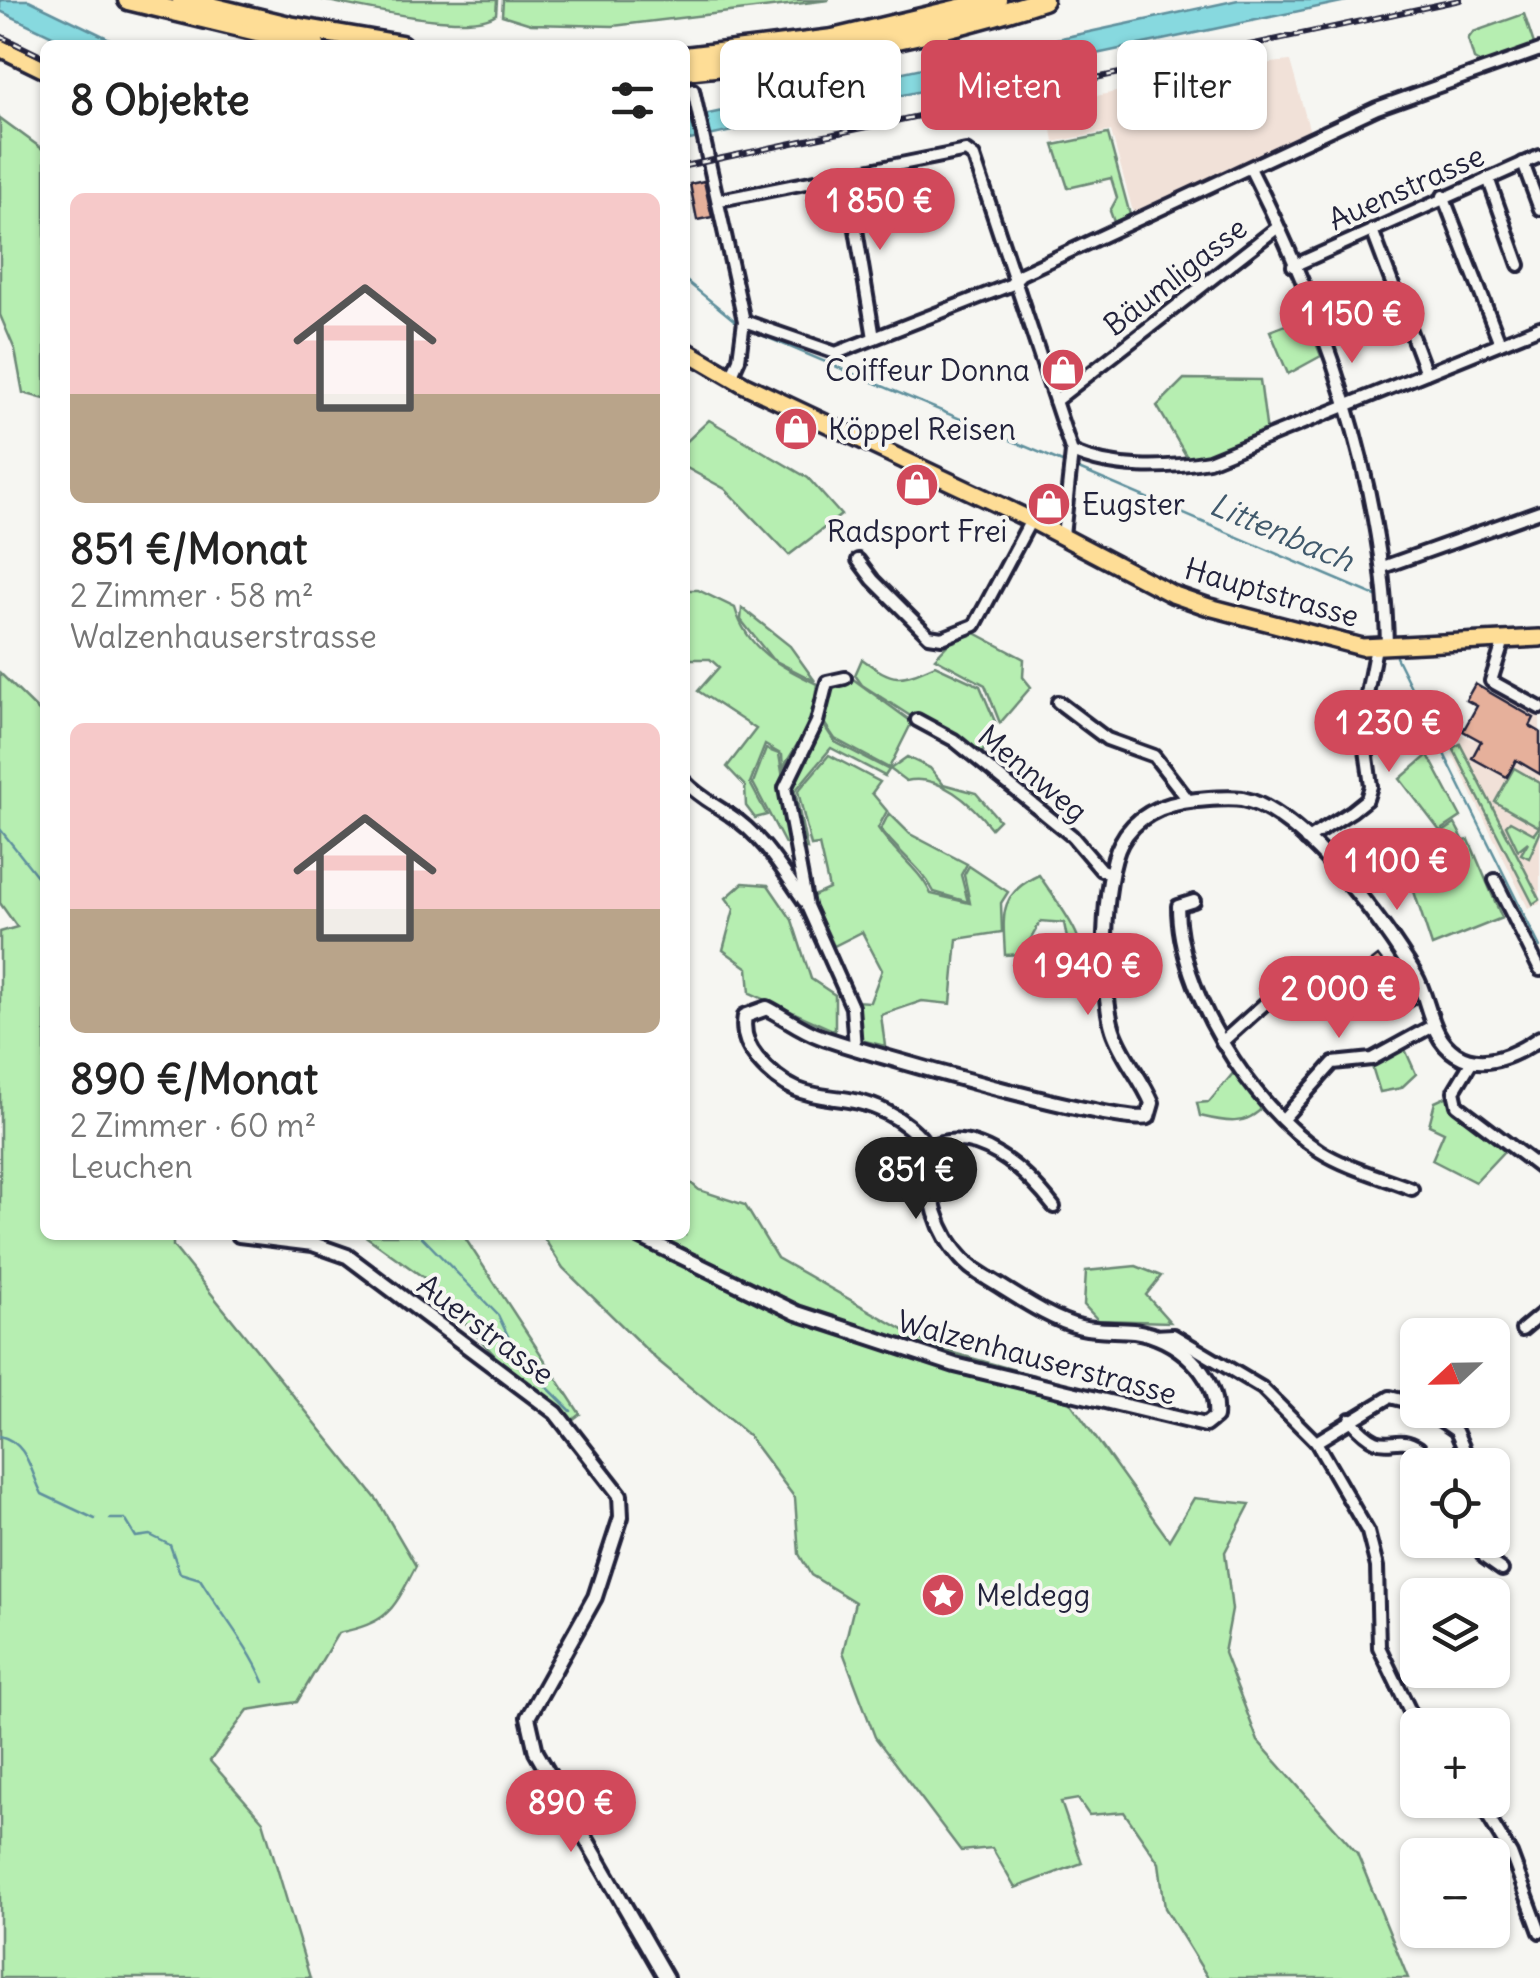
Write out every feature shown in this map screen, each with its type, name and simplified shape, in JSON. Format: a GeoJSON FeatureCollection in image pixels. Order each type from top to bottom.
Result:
{"type":"FeatureCollection","features":[{"type":"Feature","properties":{"kind":"highway"},"geometry":{"type":"LineString","coordinates":[[128,0],[293,40]]}},
{"type":"Feature","properties":{"kind":"highway"},"geometry":{"type":"LineString","coordinates":[[182,0],[288,26],[371,40]]}},
{"type":"Feature","properties":{"kind":"highway"},"geometry":{"type":"LineString","coordinates":[[690,55],[833,39],[997,0]]}},
{"type":"Feature","properties":{"kind":"highway"},"geometry":{"type":"LineString","coordinates":[[690,69],[834,53],[958,26],[1042,0]]}},
{"type":"Feature","properties":{"kind":"main road"},"geometry":{"type":"LineString","coordinates":[[0,48],[40,68]]}},
{"type":"Feature","properties":{"kind":"main road","name":"Hauptstrasse"},"geometry":{"type":"LineString","coordinates":[[690,353],[731,377],[1031,520],[1172,594],[1209,608],[1337,642],[1382,647],[1540,638]]}},
{"type":"Feature","properties":{"kind":"street"},"geometry":{"type":"LineString","coordinates":[[743,327],[836,353],[1014,281],[1021,274],[1377,108],[1540,50]]}},
{"type":"Feature","properties":{"kind":"street"},"geometry":{"type":"LineString","coordinates":[[694,95],[720,200],[743,327],[731,377]]}},
{"type":"Feature","properties":{"kind":"street"},"geometry":{"type":"LineString","coordinates":[[720,200],[966,151],[974,157],[1072,455],[1063,536]]}},
{"type":"Feature","properties":{"kind":"street","name":"Auenstrasse"},"geometry":{"type":"LineString","coordinates":[[1294,266],[1443,196],[1540,156]]}},
{"type":"Feature","properties":{"kind":"street"},"geometry":{"type":"LineString","coordinates":[[1523,163],[1540,209]]}},
{"type":"Feature","properties":{"kind":"street"},"geometry":{"type":"LineString","coordinates":[[1250,168],[1294,266],[1346,408],[1383,567],[1382,647],[1362,720],[1371,786],[1367,799],[1306,840]]}},
{"type":"Feature","properties":{"kind":"street"},"geometry":{"type":"LineString","coordinates":[[847,175],[874,338]]}},
{"type":"Feature","properties":{"kind":"street"},"geometry":{"type":"LineString","coordinates":[[1488,178],[1519,265]]}},
{"type":"Feature","properties":{"kind":"street"},"geometry":{"type":"LineString","coordinates":[[1443,196],[1500,343]]}},
{"type":"Feature","properties":{"kind":"street","name":"Bäumligasse"},"geometry":{"type":"LineString","coordinates":[[1055,402],[1278,227]]}},
{"type":"Feature","properties":{"kind":"street"},"geometry":{"type":"LineString","coordinates":[[1372,230],[1426,373]]}},
{"type":"Feature","properties":{"kind":"street"},"geometry":{"type":"LineString","coordinates":[[1072,455],[1093,461],[1186,465],[1221,456],[1540,328]]}},
{"type":"Feature","properties":{"kind":"street"},"geometry":{"type":"LineString","coordinates":[[1383,567],[1540,512]]}},
{"type":"Feature","properties":{"kind":"street"},"geometry":{"type":"LineString","coordinates":[[858,560],[916,623],[930,636],[942,638],[975,626],[1031,520]]}},
{"type":"Feature","properties":{"kind":"street"},"geometry":{"type":"LineString","coordinates":[[1503,643],[1492,681],[1540,708]]}},
{"type":"Feature","properties":{"kind":"street"},"geometry":{"type":"LineString","coordinates":[[807,906],[785,788],[816,722],[827,682],[846,678]]}},
{"type":"Feature","properties":{"kind":"street"},"geometry":{"type":"LineString","coordinates":[[1058,702],[1107,738],[1154,756],[1190,801]]}},
{"type":"Feature","properties":{"kind":"street","name":"Mennweg"},"geometry":{"type":"LineString","coordinates":[[918,720],[954,740],[1072,836],[1101,870],[1111,873]]}},
{"type":"Feature","properties":{"kind":"street"},"geometry":{"type":"LineString","coordinates":[[690,788],[702,802],[731,815],[764,845],[807,906],[852,1007],[854,1048]]}},
{"type":"Feature","properties":{"kind":"street"},"geometry":{"type":"LineString","coordinates":[[1054,1208],[1026,1176],[987,1148],[950,1139],[926,1148],[886,1112],[800,1094],[781,1082],[752,1052],[744,1021],[749,1012],[766,1008],[803,1030],[854,1048],[1136,1120],[1148,1117],[1152,1102],[1117,1043],[1108,1012],[1111,873],[1123,838],[1133,825],[1159,808],[1217,798],[1258,804],[1306,840],[1344,876],[1414,973],[1444,1044],[1472,1061],[1504,1058],[1540,1038]]}},
{"type":"Feature","properties":{"kind":"street"},"geometry":{"type":"LineString","coordinates":[[1495,880],[1540,970]]}},
{"type":"Feature","properties":{"kind":"street"},"geometry":{"type":"LineString","coordinates":[[1194,901],[1178,906],[1182,945],[1222,1042],[1284,1119],[1325,1154],[1412,1189]]}},
{"type":"Feature","properties":{"kind":"street"},"geometry":{"type":"LineString","coordinates":[[1222,1042],[1300,972]]}},
{"type":"Feature","properties":{"kind":"street"},"geometry":{"type":"LineString","coordinates":[[1284,1119],[1333,1063],[1372,1059],[1434,1025]]}},
{"type":"Feature","properties":{"kind":"street"},"geometry":{"type":"LineString","coordinates":[[1472,1061],[1454,1091],[1457,1104],[1540,1168]]}},
{"type":"Feature","properties":{"kind":"street","name":"Walzenhauserstrasse"},"geometry":{"type":"LineString","coordinates":[[647,1240],[797,1313],[955,1365],[1196,1426],[1208,1424],[1215,1417],[1216,1404],[1206,1376],[1194,1362],[1153,1337],[1078,1327],[982,1276],[958,1255],[934,1209],[926,1148]]}},
{"type":"Feature","properties":{"kind":"street","name":"Auerstrasse"},"geometry":{"type":"LineString","coordinates":[[280,1240],[313,1244],[347,1256],[556,1413],[620,1495],[622,1516],[582,1626],[528,1717],[536,1752],[666,1978]]}},
{"type":"Feature","properties":{"kind":"street"},"geometry":{"type":"LineString","coordinates":[[1522,1330],[1540,1316]]}},
{"type":"Feature","properties":{"kind":"street"},"geometry":{"type":"LineString","coordinates":[[1153,1337],[1160,1333],[1173,1336],[1262,1388],[1316,1442],[1368,1532],[1377,1566],[1379,1647],[1408,1708]]}},
{"type":"Feature","properties":{"kind":"street"},"geometry":{"type":"LineString","coordinates":[[1316,1442],[1390,1396],[1400,1399]]}},
{"type":"Feature","properties":{"kind":"street"},"geometry":{"type":"LineString","coordinates":[[1350,1420],[1371,1442],[1386,1446],[1408,1442],[1419,1448]]}},
{"type":"Feature","properties":{"kind":"street"},"geometry":{"type":"LineString","coordinates":[[1485,1558],[1502,1570]]}},
{"type":"Feature","properties":{"kind":"street"},"geometry":{"type":"LineString","coordinates":[[1489,1818],[1510,1854],[1540,1932]]}},
{"type":"Feature","properties":{"kind":"shaded area"},"geometry":{"type":"Polygon","coordinates":[[[1290,61],[1310,132],[1133,212],[1111,131],[1054,142],[1052,130],[1097,130],[1097,96],[1117,92],[1117,130],[1267,130],[1267,63],[1290,61]]]}},
{"type":"Feature","properties":{"kind":"shaded area"},"geometry":{"type":"Polygon","coordinates":[[[1502,692],[1540,713],[1540,904],[1528,908],[1446,741],[1452,729],[1474,740],[1502,692]]]}},
{"type":"Feature","properties":{"kind":"green space"},"geometry":{"type":"Polygon","coordinates":[[[322,0],[497,0],[496,14],[462,21],[412,17],[322,0]]]}},
{"type":"Feature","properties":{"kind":"green space"},"geometry":{"type":"Polygon","coordinates":[[[503,0],[829,0],[613,26],[531,24],[502,15],[503,0]]]}},
{"type":"Feature","properties":{"kind":"green space"},"geometry":{"type":"Polygon","coordinates":[[[1524,14],[1535,47],[1484,65],[1474,59],[1468,39],[1473,32],[1524,14]]]}},
{"type":"Feature","properties":{"kind":"green space"},"geometry":{"type":"Polygon","coordinates":[[[0,118],[40,147],[40,398],[23,393],[15,350],[0,315],[0,118]]]}},
{"type":"Feature","properties":{"kind":"green space"},"geometry":{"type":"Polygon","coordinates":[[[1108,134],[1130,215],[1114,222],[1110,211],[1117,198],[1111,178],[1068,188],[1054,145],[1108,134]]]}},
{"type":"Feature","properties":{"kind":"green space"},"geometry":{"type":"Polygon","coordinates":[[[1306,317],[1321,356],[1288,374],[1270,331],[1306,317]]]}},
{"type":"Feature","properties":{"kind":"green space"},"geometry":{"type":"Polygon","coordinates":[[[1184,379],[1260,380],[1267,433],[1207,457],[1188,459],[1157,406],[1184,379]]]}},
{"type":"Feature","properties":{"kind":"green space"},"geometry":{"type":"Polygon","coordinates":[[[709,420],[808,478],[841,515],[789,555],[725,489],[690,470],[690,438],[709,420]]]}},
{"type":"Feature","properties":{"kind":"green space"},"geometry":{"type":"Polygon","coordinates":[[[690,590],[735,608],[740,623],[757,646],[778,664],[817,684],[812,720],[783,768],[782,755],[765,745],[750,783],[767,815],[755,818],[746,806],[745,786],[727,767],[756,729],[698,691],[719,667],[710,659],[690,659],[690,590]]]}},
{"type":"Feature","properties":{"kind":"green space"},"geometry":{"type":"Polygon","coordinates":[[[742,608],[790,646],[815,681],[772,659],[741,620],[742,608]]]}},
{"type":"Feature","properties":{"kind":"green space"},"geometry":{"type":"Polygon","coordinates":[[[975,633],[1024,659],[1023,677],[1031,687],[1000,723],[985,685],[935,658],[951,641],[975,633]]]}},
{"type":"Feature","properties":{"kind":"green space"},"geometry":{"type":"Polygon","coordinates":[[[862,659],[897,677],[935,665],[980,686],[996,724],[986,738],[982,757],[940,724],[912,717],[862,685],[855,675],[862,659]]]}},
{"type":"Feature","properties":{"kind":"green space"},"geometry":{"type":"Polygon","coordinates":[[[0,673],[40,712],[40,1240],[173,1240],[173,1246],[378,1501],[416,1566],[388,1612],[368,1625],[338,1633],[297,1702],[248,1710],[210,1761],[263,1821],[310,1978],[0,1978],[0,932],[17,927],[0,903],[0,673]]]}},
{"type":"Feature","properties":{"kind":"green space"},"geometry":{"type":"Polygon","coordinates":[[[853,679],[912,722],[889,768],[835,739],[822,720],[834,688],[853,679]]]}},
{"type":"Feature","properties":{"kind":"green space"},"geometry":{"type":"Polygon","coordinates":[[[821,721],[835,742],[889,770],[885,776],[831,748],[795,791],[807,849],[785,844],[753,783],[766,749],[779,754],[782,772],[821,721]]]}},
{"type":"Feature","properties":{"kind":"green space"},"geometry":{"type":"Polygon","coordinates":[[[1460,744],[1540,899],[1533,904],[1453,748],[1460,744]]]}},
{"type":"Feature","properties":{"kind":"green space"},"geometry":{"type":"Polygon","coordinates":[[[829,755],[880,782],[872,793],[887,811],[878,828],[931,894],[970,903],[964,875],[969,866],[1008,892],[1001,903],[1002,932],[957,939],[951,1004],[922,1001],[881,1015],[885,1046],[861,1040],[854,1001],[870,1002],[882,970],[862,932],[834,946],[811,897],[829,889],[819,845],[811,846],[798,791],[829,755]]]}},
{"type":"Feature","properties":{"kind":"green space"},"geometry":{"type":"Polygon","coordinates":[[[1428,755],[1461,817],[1440,831],[1400,779],[1428,755]]]}},
{"type":"Feature","properties":{"kind":"green space"},"geometry":{"type":"Polygon","coordinates":[[[907,757],[930,768],[943,784],[976,793],[999,820],[991,828],[954,792],[931,782],[906,781],[890,769],[907,757]]]}},
{"type":"Feature","properties":{"kind":"green space"},"geometry":{"type":"Polygon","coordinates":[[[1514,768],[1540,783],[1540,833],[1529,858],[1521,854],[1528,842],[1518,850],[1506,825],[1510,821],[1534,834],[1539,827],[1495,802],[1514,768]]]}},
{"type":"Feature","properties":{"kind":"green space"},"geometry":{"type":"Polygon","coordinates":[[[889,813],[910,834],[967,864],[961,875],[968,902],[934,892],[881,829],[889,813]]]}},
{"type":"Feature","properties":{"kind":"green space"},"geometry":{"type":"Polygon","coordinates":[[[1455,824],[1464,841],[1469,840],[1502,918],[1432,946],[1403,858],[1455,824]]]}},
{"type":"Feature","properties":{"kind":"green space"},"geometry":{"type":"Polygon","coordinates":[[[1039,875],[1078,938],[1086,982],[1076,985],[1064,923],[1041,921],[1022,954],[1005,955],[1006,907],[1016,890],[1039,875]]]}},
{"type":"Feature","properties":{"kind":"green space"},"geometry":{"type":"Polygon","coordinates":[[[743,883],[768,885],[792,920],[811,979],[835,995],[835,1031],[750,993],[748,968],[723,950],[734,909],[726,898],[743,883]]]}},
{"type":"Feature","properties":{"kind":"green space"},"geometry":{"type":"Polygon","coordinates":[[[1348,964],[1372,994],[1354,1008],[1330,979],[1348,964]]]}},
{"type":"Feature","properties":{"kind":"green space"},"geometry":{"type":"Polygon","coordinates":[[[1404,1047],[1416,1074],[1401,1088],[1380,1092],[1371,1063],[1404,1047]]]}},
{"type":"Feature","properties":{"kind":"green space"},"geometry":{"type":"Polygon","coordinates":[[[1235,1071],[1264,1106],[1242,1120],[1200,1116],[1197,1103],[1209,1102],[1235,1071]]]}},
{"type":"Feature","properties":{"kind":"green space"},"geometry":{"type":"Polygon","coordinates":[[[1448,1096],[1504,1151],[1475,1182],[1432,1160],[1444,1132],[1429,1125],[1435,1102],[1448,1096]]]}},
{"type":"Feature","properties":{"kind":"green space"},"geometry":{"type":"Polygon","coordinates":[[[690,1182],[699,1190],[745,1205],[777,1258],[935,1348],[1055,1381],[1169,1540],[1194,1498],[1250,1504],[1225,1552],[1232,1610],[1224,1653],[1258,1741],[1357,1853],[1408,1978],[1208,1978],[1165,1908],[1159,1863],[1124,1812],[1089,1815],[1078,1799],[1061,1802],[1082,1863],[1015,1888],[992,1848],[961,1851],[875,1737],[843,1652],[855,1602],[811,1575],[799,1554],[795,1498],[747,1434],[656,1359],[563,1268],[545,1240],[690,1240],[690,1182]]]}},
{"type":"Feature","properties":{"kind":"green space"},"geometry":{"type":"Polygon","coordinates":[[[371,1240],[466,1240],[580,1414],[571,1421],[496,1357],[427,1280],[371,1240]]]}},
{"type":"Feature","properties":{"kind":"green space"},"geometry":{"type":"Polygon","coordinates":[[[1136,1266],[1161,1276],[1146,1295],[1170,1322],[1098,1320],[1084,1305],[1086,1271],[1136,1266]]]}},
{"type":"Feature","properties":{"kind":"water"},"geometry":{"type":"Polygon","coordinates":[[[0,0],[29,0],[112,40],[61,40],[0,11],[0,0]]]}},
{"type":"Feature","properties":{"kind":"water"},"geometry":{"type":"Polygon","coordinates":[[[1238,0],[1351,0],[1162,40],[1117,40],[1117,50],[1097,54],[1097,40],[1052,40],[1238,0]]]}},
{"type":"Feature","properties":{"kind":"water"},"geometry":{"type":"Polygon","coordinates":[[[921,68],[921,91],[901,95],[901,73],[921,68]]]}},
{"type":"Feature","properties":{"kind":"water"},"geometry":{"type":"Polygon","coordinates":[[[720,111],[720,130],[737,130],[690,140],[690,118],[720,111]]]}},
{"type":"Feature","properties":{"kind":"building"},"geometry":{"type":"Polygon","coordinates":[[[704,181],[712,217],[697,220],[690,184],[704,181]]]}},
{"type":"Feature","properties":{"kind":"building"},"geometry":{"type":"Polygon","coordinates":[[[1475,684],[1534,718],[1530,726],[1540,732],[1540,774],[1516,760],[1507,777],[1472,758],[1481,741],[1463,731],[1477,706],[1466,700],[1475,684]]]}},
{"type":"Feature","properties":{"kind":"building"},"geometry":{"type":"Polygon","coordinates":[[[1378,956],[1415,1004],[1402,1014],[1365,966],[1378,956]]]}},
{"type":"Feature","properties":{"kind":"waterway","name":"Littenbach"},"geometry":{"type":"LineString","coordinates":[[690,284],[740,325]]}},
{"type":"Feature","properties":{"kind":"waterway","name":"Littenbach"},"geometry":{"type":"LineString","coordinates":[[747,329],[1067,464]]}},
{"type":"Feature","properties":{"kind":"waterway","name":"Littenbach"},"geometry":{"type":"LineString","coordinates":[[1074,467],[1376,596]]}},
{"type":"Feature","properties":{"kind":"waterway","name":"Littenbach"},"geometry":{"type":"LineString","coordinates":[[1396,657],[1540,947]]}},
{"type":"Feature","properties":{"kind":"waterway"},"geometry":{"type":"LineString","coordinates":[[0,829],[40,880]]}},
{"type":"Feature","properties":{"kind":"waterway"},"geometry":{"type":"LineString","coordinates":[[425,1240],[498,1315],[519,1359],[571,1411]]}},
{"type":"Feature","properties":{"kind":"waterway"},"geometry":{"type":"LineString","coordinates":[[0,1436],[22,1451],[42,1494],[95,1519]]}},
{"type":"Feature","properties":{"kind":"waterway"},"geometry":{"type":"LineString","coordinates":[[110,1519],[125,1519],[136,1537],[150,1535],[170,1545],[180,1573],[200,1579],[264,1682]]}},
{"type":"Feature","properties":{"kind":"railway"},"geometry":{"type":"LineString","coordinates":[[690,165],[1460,0]]}},
{"type":"Feature","properties":{"kind":"railway"},"geometry":{"type":"LineString","coordinates":[[0,36],[40,56]]}},
{"type":"Feature","properties":{"kind":"place","name":"Coiffeur Donna"},"geometry":{"type":"Point","coordinates":[1063,370]}},
{"type":"Feature","properties":{"kind":"place","name":"Köppel Reisen"},"geometry":{"type":"Point","coordinates":[796,429]}},
{"type":"Feature","properties":{"kind":"place","name":"Radsport Frei"},"geometry":{"type":"Point","coordinates":[917,485]}},
{"type":"Feature","properties":{"kind":"place","name":"Eugster"},"geometry":{"type":"Point","coordinates":[1049,504]}},
{"type":"Feature","properties":{"kind":"place","name":"Meldegg"},"geometry":{"type":"Point","coordinates":[943,1595]}}]}
